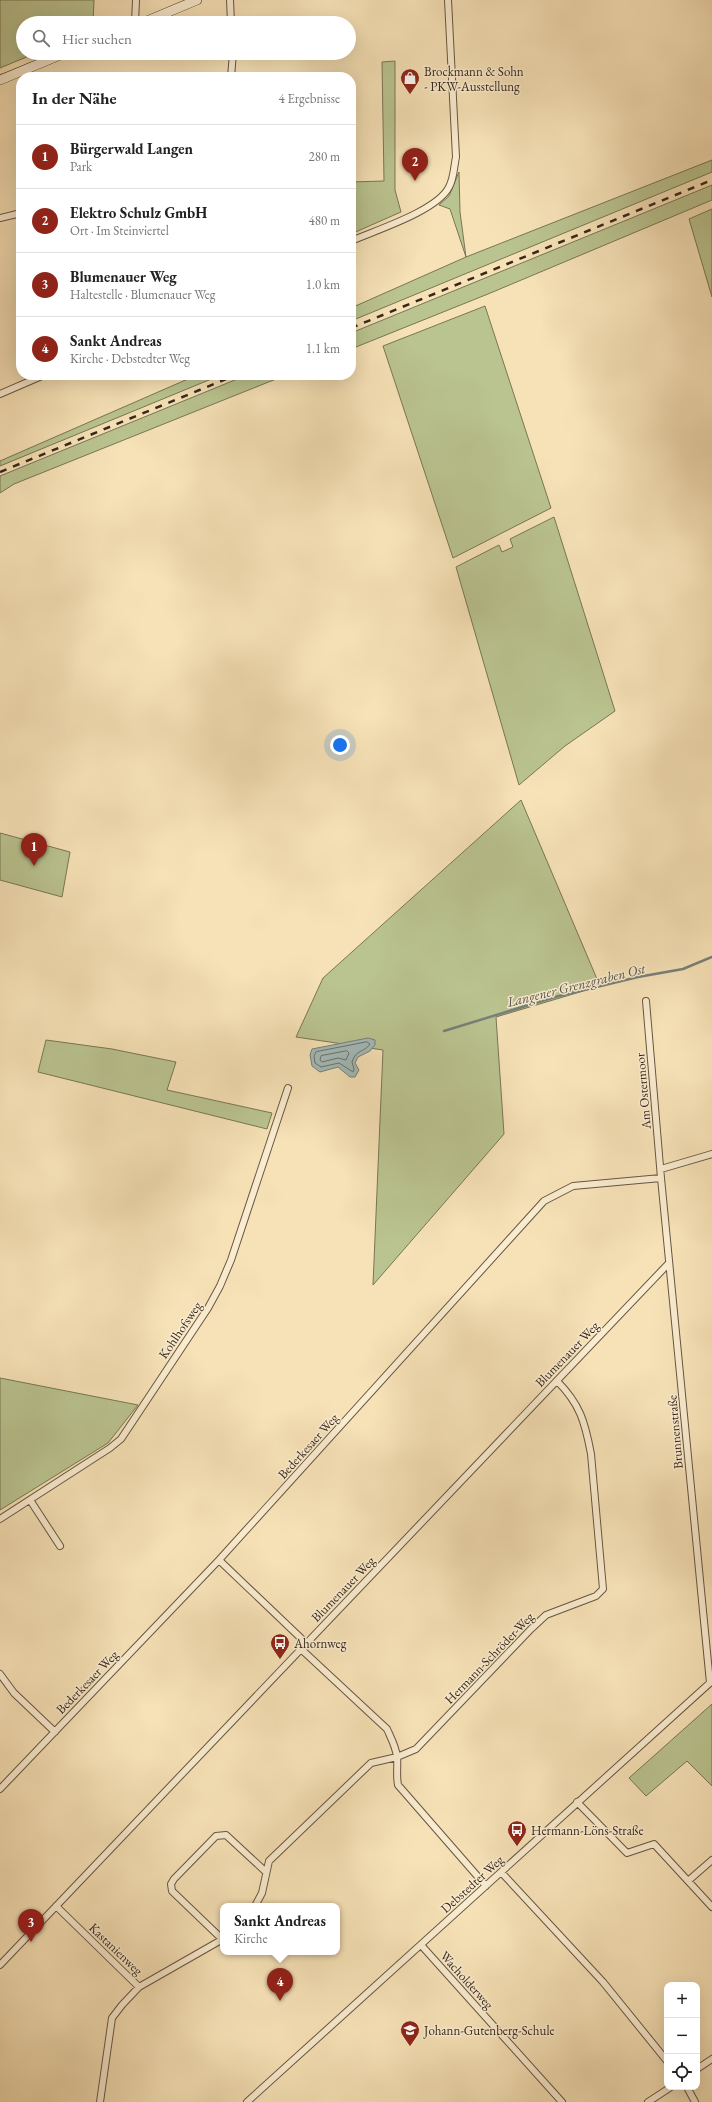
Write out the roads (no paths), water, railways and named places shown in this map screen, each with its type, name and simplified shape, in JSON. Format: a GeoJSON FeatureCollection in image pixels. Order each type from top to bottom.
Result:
{"type":"FeatureCollection","features":[{"type":"Feature","properties":{"kind":"main road"},"geometry":{"type":"LineString","coordinates":[[159,16],[197,0]]}},
{"type":"Feature","properties":{"kind":"main road"},"geometry":{"type":"LineString","coordinates":[[19,72],[48,60]]}},
{"type":"Feature","properties":{"kind":"main road"},"geometry":{"type":"LineString","coordinates":[[0,80],[16,73]]}},
{"type":"Feature","properties":{"kind":"street"},"geometry":{"type":"LineString","coordinates":[[135,16],[136,0]]}},
{"type":"Feature","properties":{"kind":"street"},"geometry":{"type":"LineString","coordinates":[[230,0],[231,16]]}},
{"type":"Feature","properties":{"kind":"street"},"geometry":{"type":"LineString","coordinates":[[356,239],[422,210],[436,202],[449,188],[456,156],[448,0]]}},
{"type":"Feature","properties":{"kind":"street"},"geometry":{"type":"LineString","coordinates":[[231,72],[232,60]]}},
{"type":"Feature","properties":{"kind":"street"},"geometry":{"type":"LineString","coordinates":[[0,218],[16,214]]}},
{"type":"Feature","properties":{"kind":"street"},"geometry":{"type":"LineString","coordinates":[[0,394],[32,380]]}},
{"type":"Feature","properties":{"kind":"street","name":"Am Ostermoor"},"geometry":{"type":"LineString","coordinates":[[646,1001],[661,1178]]}},
{"type":"Feature","properties":{"kind":"street","name":"Kohlhofsweg"},"geometry":{"type":"LineString","coordinates":[[0,1519],[110,1448],[121,1439],[208,1308],[220,1286],[231,1260],[288,1088]]}},
{"type":"Feature","properties":{"kind":"street"},"geometry":{"type":"LineString","coordinates":[[661,1169],[712,1154]]}},
{"type":"Feature","properties":{"kind":"street","name":"Brunnenstraße"},"geometry":{"type":"LineString","coordinates":[[661,1178],[711,1682]]}},
{"type":"Feature","properties":{"kind":"street","name":"Bederkesaer Weg"},"geometry":{"type":"LineString","coordinates":[[0,1789],[219,1560],[544,1201],[574,1186],[661,1178]]}},
{"type":"Feature","properties":{"kind":"street","name":"Blumenauer Weg"},"geometry":{"type":"LineString","coordinates":[[0,1965],[670,1262]]}},
{"type":"Feature","properties":{"kind":"street","name":"Hermann-Schröder-Weg"},"geometry":{"type":"LineString","coordinates":[[257,1903],[262,1893],[269,1861],[371,1763],[397,1757],[416,1750],[546,1615],[596,1596],[603,1589],[591,1454],[587,1432],[581,1412],[571,1395],[557,1381]]}},
{"type":"Feature","properties":{"kind":"street"},"geometry":{"type":"LineString","coordinates":[[30,1500],[60,1546]]}},
{"type":"Feature","properties":{"kind":"street"},"geometry":{"type":"LineString","coordinates":[[219,1560],[306,1644]]}},
{"type":"Feature","properties":{"kind":"street"},"geometry":{"type":"LineString","coordinates":[[301,1649],[387,1729],[394,1743],[397,1757],[395,1771],[398,1786],[486,1886]]}},
{"type":"Feature","properties":{"kind":"street"},"geometry":{"type":"LineString","coordinates":[[0,1674],[14,1693],[55,1732]]}},
{"type":"Feature","properties":{"kind":"street","name":"Debstedter Weg"},"geometry":{"type":"LineString","coordinates":[[247,2102],[711,1682]]}},
{"type":"Feature","properties":{"kind":"street"},"geometry":{"type":"LineString","coordinates":[[577,1802],[627,1853],[654,1844],[712,1907]]}},
{"type":"Feature","properties":{"kind":"street"},"geometry":{"type":"LineString","coordinates":[[220,1937],[172,1891],[171,1884],[174,1879],[216,1836],[221,1834],[226,1835],[266,1872]]}},
{"type":"Feature","properties":{"kind":"street"},"geometry":{"type":"LineString","coordinates":[[688,1881],[712,1860]]}},
{"type":"Feature","properties":{"kind":"street"},"geometry":{"type":"LineString","coordinates":[[501,1872],[603,1982],[664,2057]]}},
{"type":"Feature","properties":{"kind":"street","name":"Kastanienweg"},"geometry":{"type":"LineString","coordinates":[[56,1906],[139,1987],[112,2018],[100,2102]]}},
{"type":"Feature","properties":{"kind":"street"},"geometry":{"type":"LineString","coordinates":[[139,1987],[220,1940]]}},
{"type":"Feature","properties":{"kind":"street","name":"Wacholderweg"},"geometry":{"type":"LineString","coordinates":[[421,1945],[562,2102]]}},
{"type":"Feature","properties":{"kind":"street"},"geometry":{"type":"LineString","coordinates":[[700,2067],[712,2059]]}},
{"type":"Feature","properties":{"kind":"street"},"geometry":{"type":"LineString","coordinates":[[648,2102],[666,2090]]}},
{"type":"Feature","properties":{"kind":"street"},"geometry":{"type":"LineString","coordinates":[[689,2090],[695,2102]]}},
{"type":"Feature","properties":{"kind":"water"},"geometry":{"type":"Polygon","coordinates":[[[368,1038],[375,1040],[375,1045],[370,1051],[358,1057],[355,1063],[359,1070],[355,1077],[350,1077],[338,1067],[320,1072],[312,1066],[310,1055],[312,1049],[368,1038]]]}},
{"type":"Feature","properties":{"kind":"waterway","name":"Langener Grenzgraben Ost"},"geometry":{"type":"LineString","coordinates":[[444,1031],[555,997],[638,977],[683,969],[712,957]]}},
{"type":"Feature","properties":{"kind":"railway"},"geometry":{"type":"LineString","coordinates":[[356,326],[712,180]]}},
{"type":"Feature","properties":{"kind":"railway"},"geometry":{"type":"LineString","coordinates":[[0,472],[224,380]]}},
{"type":"Feature","properties":{"kind":"place","name":"Brockmann & Sohn - PKW-Ausstellung"},"geometry":{"type":"Point","coordinates":[410,95]}},
{"type":"Feature","properties":{"kind":"place","name":"Elektro Schulz GmbH"},"geometry":{"type":"Point","coordinates":[415,181]}},
{"type":"Feature","properties":{"kind":"place","name":"Bürgerwald Langen"},"geometry":{"type":"Point","coordinates":[34,866]}},
{"type":"Feature","properties":{"kind":"place","name":"Ahornweg"},"geometry":{"type":"Point","coordinates":[280,1660]}},
{"type":"Feature","properties":{"kind":"place","name":"Hermann-Löns-Straße"},"geometry":{"type":"Point","coordinates":[517,1847]}},
{"type":"Feature","properties":{"kind":"place","name":"Blumenauer Weg"},"geometry":{"type":"Point","coordinates":[31,1942]}},
{"type":"Feature","properties":{"kind":"place","name":"Sankt Andreas"},"geometry":{"type":"Point","coordinates":[280,2001]}},
{"type":"Feature","properties":{"kind":"place","name":"Johann-Gutenberg-Schule"},"geometry":{"type":"Point","coordinates":[410,2047]}}]}
